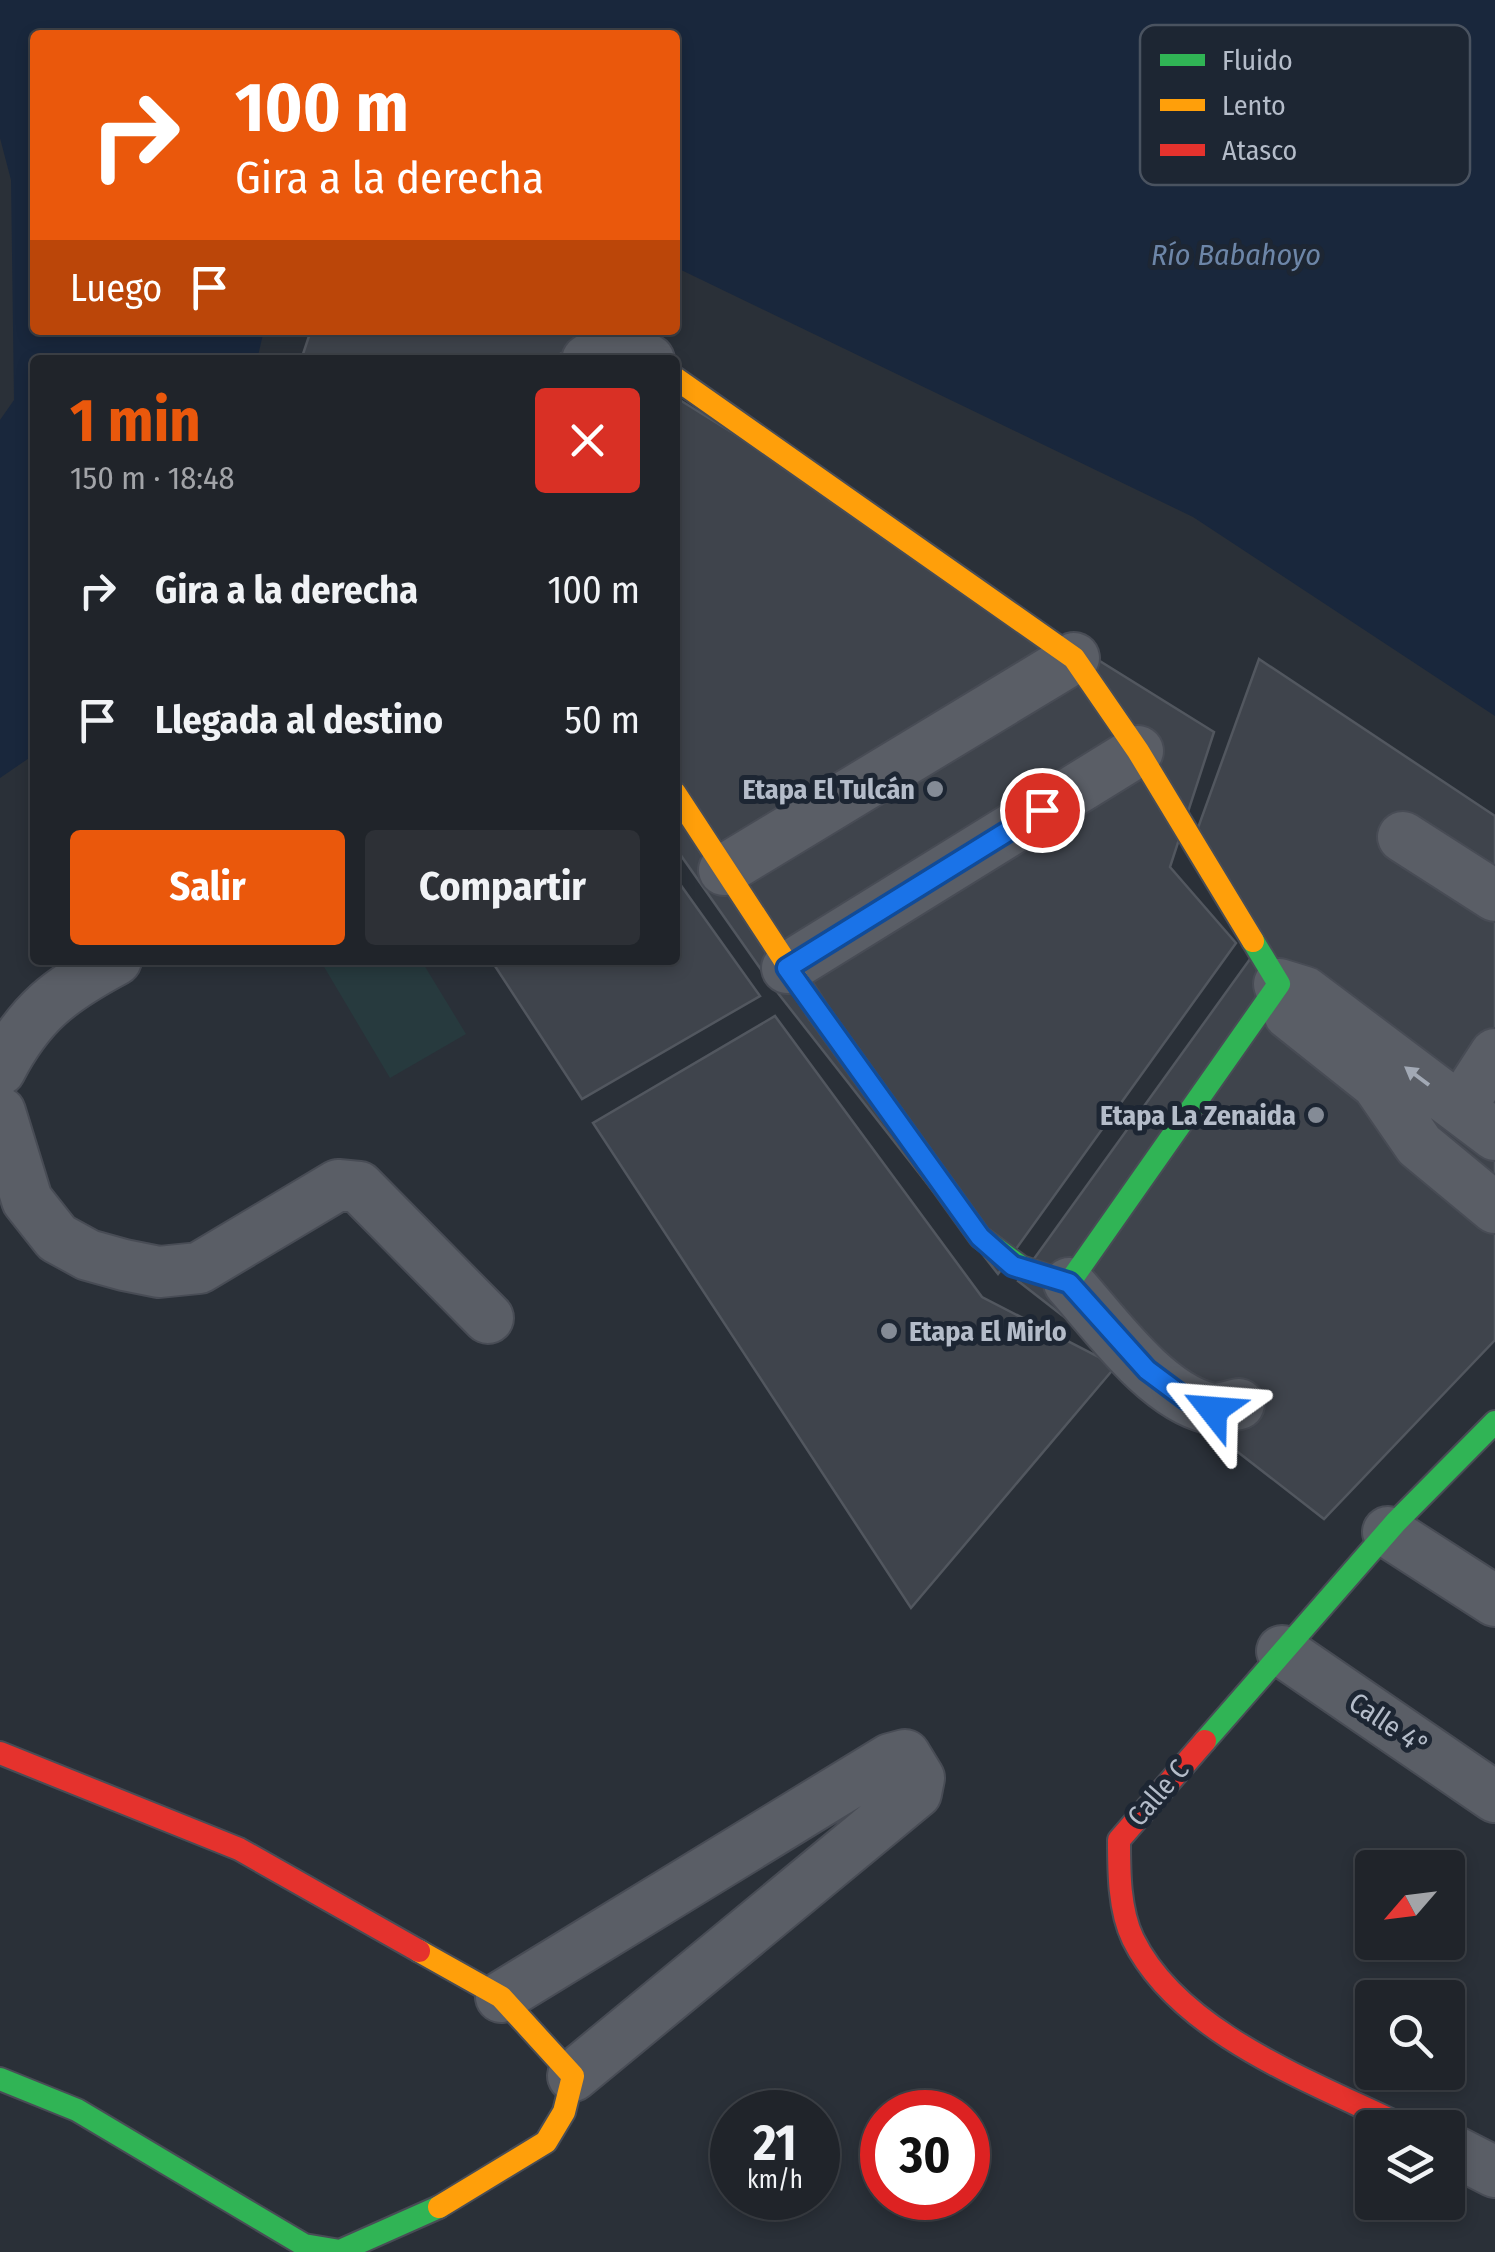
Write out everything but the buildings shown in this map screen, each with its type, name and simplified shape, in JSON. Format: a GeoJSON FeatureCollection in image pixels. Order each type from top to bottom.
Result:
{"type":"FeatureCollection","features":[{"type":"Feature","properties":{"kind":"street"},"geometry":{"type":"LineString","coordinates":[[595,355],[616,341],[640,355]]}},
{"type":"Feature","properties":{"kind":"street"},"geometry":{"type":"LineString","coordinates":[[680,382],[1074,658],[1138,750],[1279,984],[1289,1014],[1378,1084],[1419,1145],[1495,1208]]}},
{"type":"Feature","properties":{"kind":"street"},"geometry":{"type":"LineString","coordinates":[[724,870],[1074,658]]}},
{"type":"Feature","properties":{"kind":"street"},"geometry":{"type":"LineString","coordinates":[[787,968],[1138,750]]}},
{"type":"Feature","properties":{"kind":"street"},"geometry":{"type":"LineString","coordinates":[[680,801],[787,968],[980,1237],[1013,1266],[1069,1283],[1147,1370],[1186,1399],[1213,1410],[1240,1404]]}},
{"type":"Feature","properties":{"kind":"street"},"geometry":{"type":"LineString","coordinates":[[1403,837],[1495,896]]}},
{"type":"Feature","properties":{"kind":"street"},"geometry":{"type":"LineString","coordinates":[[0,1070],[39,1009],[73,983],[107,965]]}},
{"type":"Feature","properties":{"kind":"street"},"geometry":{"type":"LineString","coordinates":[[1279,984],[1305,992],[1477,1122],[1495,1054]]}},
{"type":"Feature","properties":{"kind":"street"},"geometry":{"type":"LineString","coordinates":[[1069,1283],[1279,984]]}},
{"type":"Feature","properties":{"kind":"street"},"geometry":{"type":"LineString","coordinates":[[0,1112],[14,1212],[88,1255],[159,1272],[200,1268],[338,1185],[360,1186],[488,1318]]}},
{"type":"Feature","properties":{"kind":"street","name":"Calle C"},"geometry":{"type":"LineString","coordinates":[[1372,2110],[1236,2041],[1174,1998],[1132,1938],[1119,1840],[1388,1532],[1495,1422]]}},
{"type":"Feature","properties":{"kind":"street"},"geometry":{"type":"LineString","coordinates":[[1388,1532],[1495,1602]]}},
{"type":"Feature","properties":{"kind":"street","name":"Calle 4°"},"geometry":{"type":"LineString","coordinates":[[1282,1651],[1495,1797]]}},
{"type":"Feature","properties":{"kind":"street"},"geometry":{"type":"LineString","coordinates":[[0,1752],[239,1849],[501,1997],[573,2076]]}},
{"type":"Feature","properties":{"kind":"street"},"geometry":{"type":"LineString","coordinates":[[0,2078],[77,2110],[304,2245],[340,2251],[448,2203],[546,2142],[564,2112],[573,2076],[916,1794],[919,1778],[904,1755],[890,1759],[501,1997]]}},
{"type":"Feature","properties":{"kind":"street"},"geometry":{"type":"LineString","coordinates":[[1465,2157],[1495,2172]]}},
{"type":"Feature","properties":{"kind":"green space"},"geometry":{"type":"Polygon","coordinates":[[[323,965],[424,965],[466,1034],[390,1078],[323,965]]]}},
{"type":"Feature","properties":{"kind":"water","name":"Río Babahoyo"},"geometry":{"type":"Polygon","coordinates":[[[0,0],[1495,0],[1495,716],[1193,517],[680,269],[680,30],[30,30],[30,335],[263,335],[258,355],[30,355],[30,757],[0,778],[0,420],[14,400],[11,180],[0,138],[0,0]]]}},
{"type":"Feature","properties":{"kind":"traffic: fast"},"geometry":{"type":"LineString","coordinates":[[819,1013],[980,1237],[1021,1267],[1069,1283],[1279,984],[1253,941]]}},
{"type":"Feature","properties":{"kind":"traffic: fast"},"geometry":{"type":"LineString","coordinates":[[1205,1741],[1396,1522],[1495,1422]]}},
{"type":"Feature","properties":{"kind":"traffic: fast"},"geometry":{"type":"LineString","coordinates":[[0,2079],[77,2110],[304,2245],[340,2251],[439,2207]]}},
{"type":"Feature","properties":{"kind":"traffic: slow"},"geometry":{"type":"LineString","coordinates":[[680,382],[1074,658],[1138,751],[1253,941]]}},
{"type":"Feature","properties":{"kind":"traffic: slow"},"geometry":{"type":"LineString","coordinates":[[680,801],[819,1013]]}},
{"type":"Feature","properties":{"kind":"traffic: slow"},"geometry":{"type":"LineString","coordinates":[[419,1951],[501,1997],[573,2076],[564,2112],[546,2142],[439,2207]]}},
{"type":"Feature","properties":{"kind":"traffic: jam"},"geometry":{"type":"LineString","coordinates":[[1205,1741],[1119,1840],[1122,1903],[1128,1928],[1155,1973],[1183,2003],[1216,2029],[1293,2074],[1369,2110]]}},
{"type":"Feature","properties":{"kind":"traffic: jam"},"geometry":{"type":"LineString","coordinates":[[0,1753],[239,1849],[419,1951]]}},
{"type":"Feature","properties":{"kind":"place","name":"Etapa El Tulcán"},"geometry":{"type":"Point","coordinates":[935,789]}},
{"type":"Feature","properties":{"kind":"place","name":"Etapa La Zenaida"},"geometry":{"type":"Point","coordinates":[1316,1115]}},
{"type":"Feature","properties":{"kind":"place","name":"Etapa El Mirlo"},"geometry":{"type":"Point","coordinates":[889,1331]}},
{"type":"Feature","properties":{"kind":"route"},"geometry":{"type":"LineString","coordinates":[[1042,810],[787,968],[980,1237],[1013,1266],[1069,1283],[1147,1370],[1186,1399],[1213,1410]]}}]}
